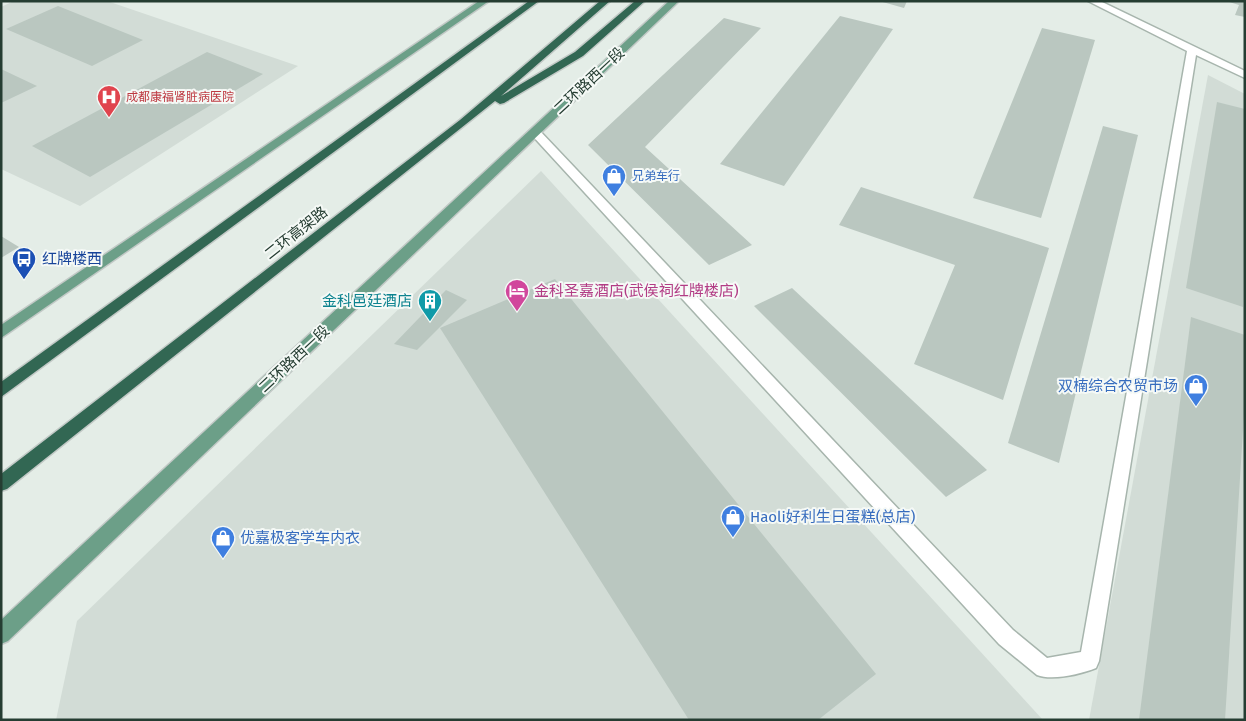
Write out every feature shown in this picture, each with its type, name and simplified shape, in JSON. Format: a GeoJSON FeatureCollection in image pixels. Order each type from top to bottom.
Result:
{"type":"FeatureCollection","features":[{"type":"Feature","properties":{"kind":"highway"},"geometry":{"type":"LineString","coordinates":[[1,391],[535,1]]}},
{"type":"Feature","properties":{"kind":"highway","name":"二环高架路"},"geometry":{"type":"LineString","coordinates":[[1,484],[464,122],[606,1]]}},
{"type":"Feature","properties":{"kind":"highway"},"geometry":{"type":"LineString","coordinates":[[464,122],[579,54],[641,1]]}},
{"type":"Feature","properties":{"kind":"main road"},"geometry":{"type":"LineString","coordinates":[[1,334],[485,1]]}},
{"type":"Feature","properties":{"kind":"main road","name":"二环路西一段"},"geometry":{"type":"LineString","coordinates":[[1,634],[675,1]]}},
{"type":"Feature","properties":{"kind":"street"},"geometry":{"type":"LineString","coordinates":[[1092,1],[1245,75]]}},
{"type":"Feature","properties":{"kind":"street"},"geometry":{"type":"LineString","coordinates":[[536,132],[1006,637],[1044,668],[1089,660],[1192,50]]}},
{"type":"Feature","properties":{"kind":"shaded area","name":"成都康福肾脏病医院"},"geometry":{"type":"Polygon","coordinates":[[[14,1],[107,1],[298,66],[80,206],[1,169],[1,7],[14,1]]]}},
{"type":"Feature","properties":{"kind":"shaded area","name":"双楠综合农贸市场"},"geometry":{"type":"Polygon","coordinates":[[[1208,75],[1245,94],[1245,720],[1089,720],[1208,75]]]}},
{"type":"Feature","properties":{"kind":"shaded area"},"geometry":{"type":"Polygon","coordinates":[[[541,171],[1043,720],[56,720],[77,621],[541,171]]]}},
{"type":"Feature","properties":{"kind":"building"},"geometry":{"type":"Polygon","coordinates":[[[879,1],[907,1],[904,8],[879,1]]]}},
{"type":"Feature","properties":{"kind":"building"},"geometry":{"type":"Polygon","coordinates":[[[1226,1],[1245,1],[1245,17],[1235,15],[1239,5],[1226,1]]]}},
{"type":"Feature","properties":{"kind":"building"},"geometry":{"type":"Polygon","coordinates":[[[58,6],[143,40],[92,66],[6,29],[58,6]]]}},
{"type":"Feature","properties":{"kind":"building"},"geometry":{"type":"Polygon","coordinates":[[[840,16],[893,29],[784,186],[720,164],[840,16]]]}},
{"type":"Feature","properties":{"kind":"building"},"geometry":{"type":"Polygon","coordinates":[[[724,18],[761,28],[645,147],[752,245],[709,265],[588,145],[724,18]]]}},
{"type":"Feature","properties":{"kind":"building"},"geometry":{"type":"Polygon","coordinates":[[[1042,28],[1095,40],[1041,218],[973,198],[1042,28]]]}},
{"type":"Feature","properties":{"kind":"building"},"geometry":{"type":"Polygon","coordinates":[[[207,52],[263,74],[90,177],[32,146],[207,52]]]}},
{"type":"Feature","properties":{"kind":"building"},"geometry":{"type":"Polygon","coordinates":[[[1,69],[37,86],[1,103],[1,69]]]}},
{"type":"Feature","properties":{"kind":"building"},"geometry":{"type":"Polygon","coordinates":[[[1217,102],[1245,109],[1243,307],[1186,288],[1217,102]]]}},
{"type":"Feature","properties":{"kind":"building"},"geometry":{"type":"Polygon","coordinates":[[[1103,126],[1138,135],[1059,463],[1008,443],[1103,126]]]}},
{"type":"Feature","properties":{"kind":"building"},"geometry":{"type":"Polygon","coordinates":[[[861,187],[1049,248],[1003,400],[914,364],[955,265],[839,225],[861,187]]]}},
{"type":"Feature","properties":{"kind":"building"},"geometry":{"type":"Polygon","coordinates":[[[1,236],[19,247],[1,258],[1,236]]]}},
{"type":"Feature","properties":{"kind":"building"},"geometry":{"type":"Polygon","coordinates":[[[555,279],[876,674],[818,720],[689,720],[440,328],[555,279]]]}},
{"type":"Feature","properties":{"kind":"building"},"geometry":{"type":"Polygon","coordinates":[[[792,288],[987,470],[946,497],[754,306],[792,288]]]}},
{"type":"Feature","properties":{"kind":"building","name":"金科邑廷酒店"},"geometry":{"type":"Polygon","coordinates":[[[446,290],[467,300],[417,350],[394,344],[446,290]]]}},
{"type":"Feature","properties":{"kind":"building"},"geometry":{"type":"Polygon","coordinates":[[[1191,317],[1245,335],[1245,398],[1225,720],[1139,720],[1191,317]]]}},
{"type":"Feature","properties":{"kind":"place","name":"成都康福肾脏病医院"},"geometry":{"type":"Point","coordinates":[109,118]}},
{"type":"Feature","properties":{"kind":"place","name":"兄弟车行"},"geometry":{"type":"Point","coordinates":[614,197]}},
{"type":"Feature","properties":{"kind":"place","name":"红牌楼西"},"geometry":{"type":"Point","coordinates":[24,280]}},
{"type":"Feature","properties":{"kind":"place","name":"金科圣嘉酒店(武侯祠红牌楼店)"},"geometry":{"type":"Point","coordinates":[517,312]}},
{"type":"Feature","properties":{"kind":"place","name":"金科邑廷酒店"},"geometry":{"type":"Point","coordinates":[430,322]}},
{"type":"Feature","properties":{"kind":"place","name":"双楠综合农贸市场"},"geometry":{"type":"Point","coordinates":[1196,407]}},
{"type":"Feature","properties":{"kind":"place","name":"Haoli好利生日蛋糕(总店)"},"geometry":{"type":"Point","coordinates":[733,538]}},
{"type":"Feature","properties":{"kind":"place","name":"优嘉极客学车内衣"},"geometry":{"type":"Point","coordinates":[223,559]}}]}
